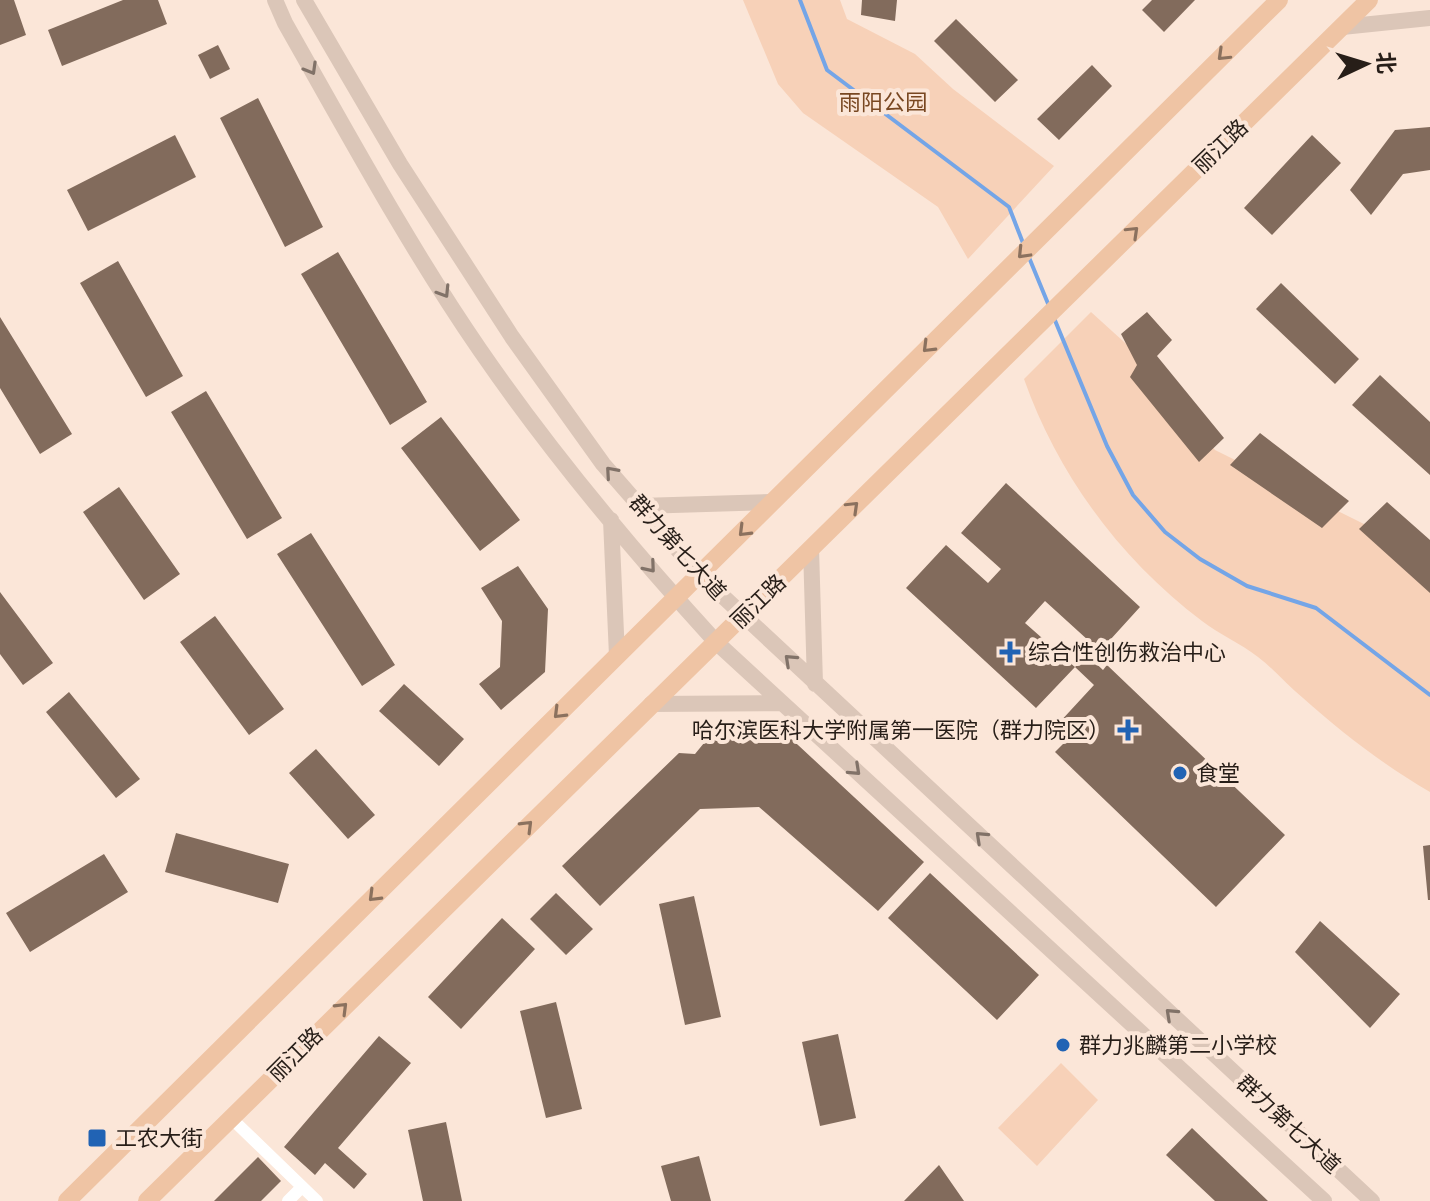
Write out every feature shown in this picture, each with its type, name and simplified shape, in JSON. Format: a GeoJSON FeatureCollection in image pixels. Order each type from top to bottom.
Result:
{"type":"FeatureCollection","features":[{"type":"Feature","properties":{"kind":"main road","name":"群力第七大道"},"geometry":{"type":"LineString","coordinates":[[275,0],[285,23],[379,187],[480,350],[579,482],[676,598],[716,642],[1324,1201]]}},
{"type":"Feature","properties":{"kind":"main road","name":"群力第七大道"},"geometry":{"type":"LineString","coordinates":[[304,0],[400,164],[512,337],[603,464],[700,575],[1372,1201]]}},
{"type":"Feature","properties":{"kind":"main road"},"geometry":{"type":"LineString","coordinates":[[67,1201],[1279,0]]}},
{"type":"Feature","properties":{"kind":"main road","name":"丽江路"},"geometry":{"type":"LineString","coordinates":[[147,1201],[1369,0]]}},
{"type":"Feature","properties":{"kind":"main road"},"geometry":{"type":"LineString","coordinates":[[1342,27],[1430,18]]}},
{"type":"Feature","properties":{"kind":"main road"},"geometry":{"type":"LineString","coordinates":[[640,506],[772,502]]}},
{"type":"Feature","properties":{"kind":"main road"},"geometry":{"type":"LineString","coordinates":[[611,520],[617,656]]}},
{"type":"Feature","properties":{"kind":"main road"},"geometry":{"type":"LineString","coordinates":[[811,548],[815,684]]}},
{"type":"Feature","properties":{"kind":"main road"},"geometry":{"type":"LineString","coordinates":[[651,704],[782,703]]}},
{"type":"Feature","properties":{"kind":"street"},"geometry":{"type":"LineString","coordinates":[[231,1118],[317,1201]]}},
{"type":"Feature","properties":{"kind":"street"},"geometry":{"type":"LineString","coordinates":[[288,1201],[302,1187]]}},
{"type":"Feature","properties":{"kind":"green space","name":"雨阳公园"},"geometry":{"type":"Polygon","coordinates":[[[743,0],[840,0],[847,19],[915,54],[953,89],[1054,166],[968,259],[938,207],[803,113],[778,84],[743,0]]]}},
{"type":"Feature","properties":{"kind":"green space"},"geometry":{"type":"Polygon","coordinates":[[[1091,312],[1134,351],[1215,450],[1366,525],[1430,586],[1430,792],[1364,748],[1258,657],[1209,626],[1172,597],[1144,571],[1095,513],[1055,449],[1024,379],[1091,312]]]}},
{"type":"Feature","properties":{"kind":"green space"},"geometry":{"type":"Polygon","coordinates":[[[1061,1063],[1098,1100],[1037,1166],[998,1128],[1061,1063]]]}},
{"type":"Feature","properties":{"kind":"building"},"geometry":{"type":"Polygon","coordinates":[[[0,0],[14,0],[26,35],[0,45],[0,0]]]}},
{"type":"Feature","properties":{"kind":"building"},"geometry":{"type":"Polygon","coordinates":[[[123,0],[158,0],[167,24],[62,66],[48,30],[123,0]]]}},
{"type":"Feature","properties":{"kind":"building"},"geometry":{"type":"Polygon","coordinates":[[[862,0],[897,0],[895,21],[861,15],[862,0]]]}},
{"type":"Feature","properties":{"kind":"building"},"geometry":{"type":"Polygon","coordinates":[[[1152,0],[1195,0],[1164,32],[1142,10],[1152,0]]]}},
{"type":"Feature","properties":{"kind":"building"},"geometry":{"type":"Polygon","coordinates":[[[956,19],[1018,80],[995,102],[934,41],[956,19]]]}},
{"type":"Feature","properties":{"kind":"building"},"geometry":{"type":"Polygon","coordinates":[[[218,45],[230,69],[210,79],[198,55],[218,45]]]}},
{"type":"Feature","properties":{"kind":"building"},"geometry":{"type":"Polygon","coordinates":[[[1092,65],[1112,86],[1059,140],[1037,119],[1092,65]]]}},
{"type":"Feature","properties":{"kind":"building"},"geometry":{"type":"Polygon","coordinates":[[[258,98],[323,227],[285,247],[220,118],[258,98]]]}},
{"type":"Feature","properties":{"kind":"building"},"geometry":{"type":"Polygon","coordinates":[[[1430,127],[1430,170],[1403,174],[1371,215],[1350,190],[1395,130],[1430,127]]]}},
{"type":"Feature","properties":{"kind":"building"},"geometry":{"type":"Polygon","coordinates":[[[175,135],[196,177],[88,231],[67,190],[175,135]]]}},
{"type":"Feature","properties":{"kind":"building"},"geometry":{"type":"Polygon","coordinates":[[[1312,135],[1341,163],[1272,235],[1244,208],[1312,135]]]}},
{"type":"Feature","properties":{"kind":"building"},"geometry":{"type":"Polygon","coordinates":[[[338,252],[427,402],[390,425],[301,274],[338,252]]]}},
{"type":"Feature","properties":{"kind":"building"},"geometry":{"type":"Polygon","coordinates":[[[118,261],[183,376],[146,397],[80,283],[118,261]]]}},
{"type":"Feature","properties":{"kind":"building"},"geometry":{"type":"Polygon","coordinates":[[[1281,283],[1359,359],[1335,384],[1256,309],[1281,283]]]}},
{"type":"Feature","properties":{"kind":"building"},"geometry":{"type":"Polygon","coordinates":[[[1147,312],[1172,340],[1157,356],[1224,438],[1199,462],[1130,377],[1137,365],[1121,334],[1147,312]]]}},
{"type":"Feature","properties":{"kind":"building"},"geometry":{"type":"Polygon","coordinates":[[[0,317],[72,434],[40,454],[0,388],[0,317]]]}},
{"type":"Feature","properties":{"kind":"building"},"geometry":{"type":"Polygon","coordinates":[[[1380,375],[1430,422],[1430,475],[1352,405],[1380,375]]]}},
{"type":"Feature","properties":{"kind":"building"},"geometry":{"type":"Polygon","coordinates":[[[206,391],[282,518],[247,539],[171,412],[206,391]]]}},
{"type":"Feature","properties":{"kind":"building"},"geometry":{"type":"Polygon","coordinates":[[[441,417],[520,520],[480,551],[401,448],[441,417]]]}},
{"type":"Feature","properties":{"kind":"building"},"geometry":{"type":"Polygon","coordinates":[[[1260,433],[1349,501],[1322,528],[1230,465],[1260,433]]]}},
{"type":"Feature","properties":{"kind":"building"},"geometry":{"type":"Polygon","coordinates":[[[1006,483],[1140,607],[1100,651],[1045,601],[1025,623],[1075,667],[1036,708],[906,588],[946,545],[988,583],[1001,569],[961,533],[1006,483]]]}},
{"type":"Feature","properties":{"kind":"building"},"geometry":{"type":"Polygon","coordinates":[[[119,487],[180,574],[144,600],[83,512],[119,487]]]}},
{"type":"Feature","properties":{"kind":"building"},"geometry":{"type":"Polygon","coordinates":[[[1387,502],[1430,540],[1430,593],[1359,529],[1387,502]]]}},
{"type":"Feature","properties":{"kind":"building"},"geometry":{"type":"Polygon","coordinates":[[[311,533],[395,665],[362,686],[277,554],[311,533]]]}},
{"type":"Feature","properties":{"kind":"building"},"geometry":{"type":"Polygon","coordinates":[[[518,566],[548,609],[545,672],[501,710],[479,684],[500,667],[502,621],[481,588],[518,566]]]}},
{"type":"Feature","properties":{"kind":"building"},"geometry":{"type":"Polygon","coordinates":[[[0,592],[53,663],[23,685],[0,654],[0,592]]]}},
{"type":"Feature","properties":{"kind":"building"},"geometry":{"type":"Polygon","coordinates":[[[215,616],[284,709],[249,735],[180,642],[215,616]]]}},
{"type":"Feature","properties":{"kind":"building"},"geometry":{"type":"Polygon","coordinates":[[[1087,655],[1103,670],[1107,665],[1285,835],[1216,907],[1055,752],[1071,736],[1058,724],[1094,685],[1075,667],[1087,655]]]}},
{"type":"Feature","properties":{"kind":"building"},"geometry":{"type":"Polygon","coordinates":[[[404,684],[464,739],[439,766],[379,711],[404,684]]]}},
{"type":"Feature","properties":{"kind":"building"},"geometry":{"type":"Polygon","coordinates":[[[69,692],[140,779],[116,798],[46,712],[69,692]]]}},
{"type":"Feature","properties":{"kind":"building"},"geometry":{"type":"Polygon","coordinates":[[[734,730],[768,742],[784,732],[924,862],[878,911],[759,807],[700,809],[600,906],[562,866],[679,753],[695,754],[713,732],[734,730]]]}},
{"type":"Feature","properties":{"kind":"building"},"geometry":{"type":"Polygon","coordinates":[[[316,749],[375,815],[348,839],[289,773],[316,749]]]}},
{"type":"Feature","properties":{"kind":"building"},"geometry":{"type":"Polygon","coordinates":[[[176,833],[289,864],[278,903],[165,872],[176,833]]]}},
{"type":"Feature","properties":{"kind":"building"},"geometry":{"type":"Polygon","coordinates":[[[1430,845],[1430,900],[1428,900],[1423,846],[1430,845]]]}},
{"type":"Feature","properties":{"kind":"building"},"geometry":{"type":"Polygon","coordinates":[[[104,854],[128,892],[30,952],[6,913],[104,854]]]}},
{"type":"Feature","properties":{"kind":"building"},"geometry":{"type":"Polygon","coordinates":[[[930,873],[1039,975],[997,1020],[888,918],[930,873]]]}},
{"type":"Feature","properties":{"kind":"building"},"geometry":{"type":"Polygon","coordinates":[[[556,893],[593,929],[566,955],[530,919],[556,893]]]}},
{"type":"Feature","properties":{"kind":"building"},"geometry":{"type":"Polygon","coordinates":[[[694,896],[721,1017],[685,1025],[659,904],[694,896]]]}},
{"type":"Feature","properties":{"kind":"building"},"geometry":{"type":"Polygon","coordinates":[[[502,918],[535,949],[461,1029],[428,997],[502,918]]]}},
{"type":"Feature","properties":{"kind":"building"},"geometry":{"type":"Polygon","coordinates":[[[1320,921],[1400,994],[1370,1028],[1295,952],[1320,921]]]}},
{"type":"Feature","properties":{"kind":"building"},"geometry":{"type":"Polygon","coordinates":[[[556,1002],[582,1109],[546,1118],[520,1011],[556,1002]]]}},
{"type":"Feature","properties":{"kind":"building"},"geometry":{"type":"Polygon","coordinates":[[[838,1034],[856,1118],[820,1126],[802,1042],[838,1034]]]}},
{"type":"Feature","properties":{"kind":"building"},"geometry":{"type":"Polygon","coordinates":[[[379,1036],[411,1063],[338,1148],[367,1174],[354,1189],[325,1163],[315,1175],[284,1147],[379,1036]]]}},
{"type":"Feature","properties":{"kind":"building"},"geometry":{"type":"Polygon","coordinates":[[[446,1122],[462,1201],[423,1201],[408,1130],[446,1122]]]}},
{"type":"Feature","properties":{"kind":"building"},"geometry":{"type":"Polygon","coordinates":[[[1192,1128],[1268,1201],[1215,1201],[1166,1155],[1192,1128]]]}},
{"type":"Feature","properties":{"kind":"building"},"geometry":{"type":"Polygon","coordinates":[[[699,1156],[711,1201],[671,1201],[661,1166],[699,1156]]]}},
{"type":"Feature","properties":{"kind":"building"},"geometry":{"type":"Polygon","coordinates":[[[258,1157],[281,1181],[261,1201],[214,1201],[258,1157]]]}},
{"type":"Feature","properties":{"kind":"building"},"geometry":{"type":"Polygon","coordinates":[[[939,1165],[964,1201],[904,1201],[939,1165]]]}},
{"type":"Feature","properties":{"kind":"waterway"},"geometry":{"type":"LineString","coordinates":[[800,0],[827,70],[1009,207],[1023,243]]}},
{"type":"Feature","properties":{"kind":"waterway"},"geometry":{"type":"LineString","coordinates":[[1028,255],[1049,306]]}},
{"type":"Feature","properties":{"kind":"waterway"},"geometry":{"type":"LineString","coordinates":[[1054,318],[1107,446],[1133,495],[1165,532],[1200,559],[1247,586],[1316,608],[1430,695]]}},
{"type":"Feature","properties":{"kind":"place","name":"综合性创伤救治中心"},"geometry":{"type":"Point","coordinates":[1010,652]}},
{"type":"Feature","properties":{"kind":"place","name":"哈尔滨医科大学附属第一医院（群力院区）"},"geometry":{"type":"Point","coordinates":[1128,730]}},
{"type":"Feature","properties":{"kind":"place","name":"食堂"},"geometry":{"type":"Point","coordinates":[1180,773]}},
{"type":"Feature","properties":{"kind":"place","name":"群力兆麟第二小学校"},"geometry":{"type":"Point","coordinates":[1063,1045]}},
{"type":"Feature","properties":{"kind":"place","name":"工农大街"},"geometry":{"type":"Point","coordinates":[97,1138]}}]}
